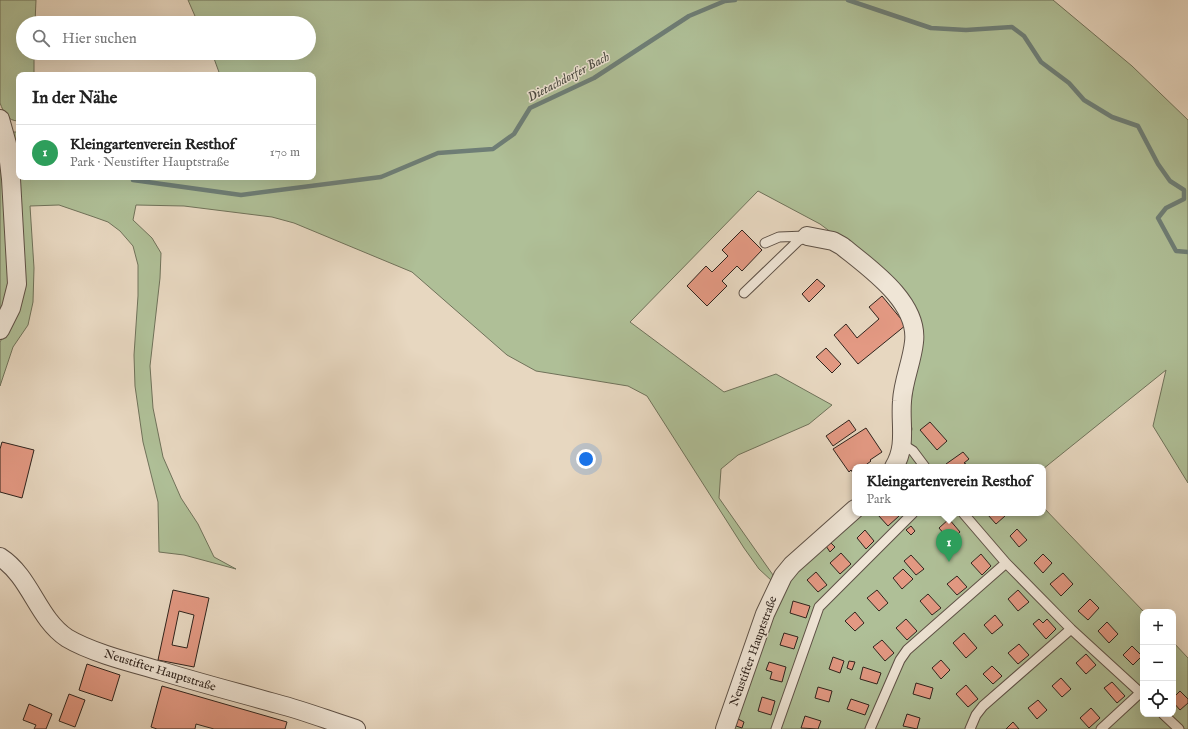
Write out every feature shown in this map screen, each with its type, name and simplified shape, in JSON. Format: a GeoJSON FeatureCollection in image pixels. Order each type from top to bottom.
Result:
{"type":"FeatureCollection","features":[{"type":"Feature","properties":{"kind":"street"},"geometry":{"type":"LineString","coordinates":[[0,119],[7,144],[11,179],[17,284],[13,303],[0,330]]}},
{"type":"Feature","properties":{"kind":"street"},"geometry":{"type":"LineString","coordinates":[[806,236],[834,241],[842,246],[893,292],[910,314],[915,332],[902,402],[901,452],[895,464]]}},
{"type":"Feature","properties":{"kind":"street","name":"Neustifter Hauptstraße"},"geometry":{"type":"LineString","coordinates":[[725,729],[765,614],[784,576],[792,565],[852,512]]}},
{"type":"Feature","properties":{"kind":"street","name":"Neustifter Hauptstraße"},"geometry":{"type":"LineString","coordinates":[[0,557],[26,584],[47,620],[55,629],[79,644],[162,672],[280,704],[356,729]]}},
{"type":"Feature","properties":{"kind":"lane"},"geometry":{"type":"LineString","coordinates":[[765,243],[779,237],[806,236]]}},
{"type":"Feature","properties":{"kind":"lane"},"geometry":{"type":"LineString","coordinates":[[744,294],[798,241],[806,236]]}},
{"type":"Feature","properties":{"kind":"lane"},"geometry":{"type":"LineString","coordinates":[[902,444],[913,451],[923,464]]}},
{"type":"Feature","properties":{"kind":"lane"},"geometry":{"type":"LineString","coordinates":[[776,729],[819,607],[910,516]]}},
{"type":"Feature","properties":{"kind":"lane"},"geometry":{"type":"LineString","coordinates":[[966,516],[1006,563],[1071,629],[1140,692]]}},
{"type":"Feature","properties":{"kind":"lane"},"geometry":{"type":"LineString","coordinates":[[870,729],[900,660],[907,650],[1006,563]]}},
{"type":"Feature","properties":{"kind":"lane"},"geometry":{"type":"LineString","coordinates":[[970,729],[976,715],[983,706],[1071,629]]}},
{"type":"Feature","properties":{"kind":"lane"},"geometry":{"type":"LineString","coordinates":[[1101,729],[1140,696]]}},
{"type":"Feature","properties":{"kind":"lane"},"geometry":{"type":"LineString","coordinates":[[1166,717],[1178,729]]}},
{"type":"Feature","properties":{"kind":"green space"},"geometry":{"type":"Polygon","coordinates":[[[0,0],[36,0],[35,16],[16,16],[16,60],[34,60],[34,72],[16,72],[16,121],[9,118],[0,103],[0,0]]]}},
{"type":"Feature","properties":{"kind":"green space"},"geometry":{"type":"Polygon","coordinates":[[[188,0],[1053,0],[1132,66],[1188,120],[1188,483],[1153,426],[1166,370],[1046,467],[1046,464],[902,464],[905,459],[912,429],[909,415],[920,341],[859,253],[820,224],[758,191],[630,322],[724,392],[776,374],[832,405],[809,424],[738,455],[721,469],[719,498],[773,575],[772,581],[759,569],[744,548],[647,396],[628,386],[536,371],[507,355],[412,272],[294,223],[272,217],[184,206],[136,205],[133,220],[152,238],[161,253],[160,278],[150,366],[153,408],[163,457],[181,498],[198,524],[214,557],[236,569],[184,555],[159,552],[158,502],[143,442],[135,386],[134,355],[138,296],[138,265],[133,246],[120,231],[108,222],[59,205],[30,206],[34,268],[33,302],[28,325],[13,347],[0,386],[0,342],[14,317],[10,137],[14,132],[16,132],[16,180],[316,180],[316,72],[219,72],[215,60],[316,60],[316,16],[195,16],[188,0]]]}},
{"type":"Feature","properties":{"kind":"green space"},"geometry":{"type":"Polygon","coordinates":[[[0,142],[12,263],[0,322],[0,142]]]}},
{"type":"Feature","properties":{"kind":"green space"},"geometry":{"type":"Polygon","coordinates":[[[1046,510],[1141,609],[1140,717],[1176,717],[1176,645],[1188,658],[1188,729],[729,729],[769,613],[794,571],[855,516],[1046,516],[1046,510]]]}},
{"type":"Feature","properties":{"kind":"building"},"geometry":{"type":"Polygon","coordinates":[[[742,230],[762,250],[742,271],[737,266],[722,281],[727,286],[707,306],[687,286],[706,266],[712,272],[728,256],[722,250],[742,230]]]}},
{"type":"Feature","properties":{"kind":"building"},"geometry":{"type":"Polygon","coordinates":[[[817,279],[825,286],[809,302],[802,294],[817,279]]]}},
{"type":"Feature","properties":{"kind":"building"},"geometry":{"type":"Polygon","coordinates":[[[882,296],[906,325],[858,364],[834,335],[846,324],[857,338],[879,319],[869,307],[882,296]]]}},
{"type":"Feature","properties":{"kind":"building"},"geometry":{"type":"Polygon","coordinates":[[[826,348],[841,364],[832,373],[816,357],[826,348]]]}},
{"type":"Feature","properties":{"kind":"building"},"geometry":{"type":"Polygon","coordinates":[[[849,420],[856,430],[833,446],[826,436],[849,420]]]}},
{"type":"Feature","properties":{"kind":"building"},"geometry":{"type":"Polygon","coordinates":[[[930,422],[947,441],[937,450],[920,430],[930,422]]]}},
{"type":"Feature","properties":{"kind":"building"},"geometry":{"type":"Polygon","coordinates":[[[866,428],[882,452],[870,460],[871,461],[867,464],[852,464],[852,472],[851,470],[849,472],[833,449],[866,428]]]}},
{"type":"Feature","properties":{"kind":"building"},"geometry":{"type":"Polygon","coordinates":[[[2,442],[34,450],[22,498],[0,492],[0,449],[2,442]]]}},
{"type":"Feature","properties":{"kind":"building"},"geometry":{"type":"Polygon","coordinates":[[[963,452],[969,459],[964,463],[966,464],[946,464],[963,452]]]}},
{"type":"Feature","properties":{"kind":"building"},"geometry":{"type":"Polygon","coordinates":[[[879,516],[899,516],[888,526],[879,516]]]}},
{"type":"Feature","properties":{"kind":"building"},"geometry":{"type":"Polygon","coordinates":[[[989,516],[1005,516],[996,524],[989,516]]]}},
{"type":"Feature","properties":{"kind":"building"},"geometry":{"type":"Polygon","coordinates":[[[949,519],[960,532],[950,541],[939,528],[949,519]]]}},
{"type":"Feature","properties":{"kind":"building"},"geometry":{"type":"Polygon","coordinates":[[[911,526],[915,531],[911,535],[906,530],[911,526]]]}},
{"type":"Feature","properties":{"kind":"building"},"geometry":{"type":"Polygon","coordinates":[[[1017,529],[1027,540],[1019,547],[1010,536],[1017,529]]]}},
{"type":"Feature","properties":{"kind":"building"},"geometry":{"type":"Polygon","coordinates":[[[865,530],[874,541],[866,549],[857,538],[865,530]]]}},
{"type":"Feature","properties":{"kind":"building"},"geometry":{"type":"Polygon","coordinates":[[[830,542],[835,547],[830,552],[826,546],[830,542]]]}},
{"type":"Feature","properties":{"kind":"building"},"geometry":{"type":"Polygon","coordinates":[[[841,553],[851,564],[840,574],[830,563],[841,553]]]}},
{"type":"Feature","properties":{"kind":"building"},"geometry":{"type":"Polygon","coordinates":[[[981,554],[991,566],[982,575],[971,563],[981,554]]]}},
{"type":"Feature","properties":{"kind":"building"},"geometry":{"type":"Polygon","coordinates":[[[1043,554],[1052,563],[1043,573],[1034,563],[1043,554]]]}},
{"type":"Feature","properties":{"kind":"building"},"geometry":{"type":"Polygon","coordinates":[[[911,555],[924,569],[916,575],[904,561],[911,555]]]}},
{"type":"Feature","properties":{"kind":"building"},"geometry":{"type":"Polygon","coordinates":[[[903,569],[913,579],[902,589],[893,578],[903,569]]]}},
{"type":"Feature","properties":{"kind":"building"},"geometry":{"type":"Polygon","coordinates":[[[816,572],[827,585],[818,592],[807,580],[816,572]]]}},
{"type":"Feature","properties":{"kind":"building"},"geometry":{"type":"Polygon","coordinates":[[[1063,573],[1073,584],[1061,596],[1050,584],[1063,573]]]}},
{"type":"Feature","properties":{"kind":"building"},"geometry":{"type":"Polygon","coordinates":[[[957,576],[967,587],[957,595],[947,584],[957,576]]]}},
{"type":"Feature","properties":{"kind":"building"},"geometry":{"type":"Polygon","coordinates":[[[173,590],[209,598],[194,667],[158,660],[173,590]],[[179,611],[172,645],[187,648],[194,615],[179,611]]]}},
{"type":"Feature","properties":{"kind":"building"},"geometry":{"type":"Polygon","coordinates":[[[877,590],[888,603],[879,611],[867,598],[877,590]]]}},
{"type":"Feature","properties":{"kind":"building"},"geometry":{"type":"Polygon","coordinates":[[[1018,590],[1029,602],[1018,611],[1008,599],[1018,590]]]}},
{"type":"Feature","properties":{"kind":"building"},"geometry":{"type":"Polygon","coordinates":[[[928,594],[941,608],[932,615],[920,601],[928,594]]]}},
{"type":"Feature","properties":{"kind":"building"},"geometry":{"type":"Polygon","coordinates":[[[1090,599],[1099,608],[1088,620],[1078,611],[1090,599]]]}},
{"type":"Feature","properties":{"kind":"building"},"geometry":{"type":"Polygon","coordinates":[[[793,601],[810,606],[806,618],[790,613],[793,601]]]}},
{"type":"Feature","properties":{"kind":"building"},"geometry":{"type":"Polygon","coordinates":[[[855,612],[864,623],[855,631],[845,621],[855,612]]]}},
{"type":"Feature","properties":{"kind":"building"},"geometry":{"type":"Polygon","coordinates":[[[995,615],[1003,625],[992,634],[984,625],[995,615]]]}},
{"type":"Feature","properties":{"kind":"building"},"geometry":{"type":"Polygon","coordinates":[[[906,619],[917,631],[907,640],[896,628],[906,619]]]}},
{"type":"Feature","properties":{"kind":"building"},"geometry":{"type":"Polygon","coordinates":[[[1039,619],[1043,623],[1047,619],[1056,629],[1046,639],[1033,624],[1039,619]]]}},
{"type":"Feature","properties":{"kind":"building"},"geometry":{"type":"Polygon","coordinates":[[[1107,622],[1118,634],[1109,643],[1098,631],[1107,622]]]}},
{"type":"Feature","properties":{"kind":"building"},"geometry":{"type":"Polygon","coordinates":[[[784,633],[798,637],[794,649],[780,645],[784,633]]]}},
{"type":"Feature","properties":{"kind":"building"},"geometry":{"type":"Polygon","coordinates":[[[964,633],[977,648],[966,658],[953,643],[964,633]]]}},
{"type":"Feature","properties":{"kind":"building"},"geometry":{"type":"Polygon","coordinates":[[[882,640],[894,653],[885,661],[873,647],[882,640]]]}},
{"type":"Feature","properties":{"kind":"building"},"geometry":{"type":"Polygon","coordinates":[[[1019,644],[1029,655],[1018,664],[1008,653],[1019,644]]]}},
{"type":"Feature","properties":{"kind":"building"},"geometry":{"type":"Polygon","coordinates":[[[1132,646],[1140,654],[1140,658],[1133,665],[1123,655],[1132,646]]]}},
{"type":"Feature","properties":{"kind":"building"},"geometry":{"type":"Polygon","coordinates":[[[1086,654],[1096,665],[1086,674],[1076,663],[1086,654]]]}},
{"type":"Feature","properties":{"kind":"building"},"geometry":{"type":"Polygon","coordinates":[[[833,657],[844,661],[840,673],[829,669],[833,657]]]}},
{"type":"Feature","properties":{"kind":"building"},"geometry":{"type":"Polygon","coordinates":[[[941,660],[950,670],[941,679],[932,668],[941,660]]]}},
{"type":"Feature","properties":{"kind":"building"},"geometry":{"type":"Polygon","coordinates":[[[849,661],[855,662],[852,670],[847,668],[849,661]]]}},
{"type":"Feature","properties":{"kind":"building"},"geometry":{"type":"Polygon","coordinates":[[[769,662],[786,667],[782,682],[770,679],[772,672],[766,670],[769,662]]]}},
{"type":"Feature","properties":{"kind":"building"},"geometry":{"type":"Polygon","coordinates":[[[87,664],[120,675],[112,701],[79,690],[87,664]]]}},
{"type":"Feature","properties":{"kind":"building"},"geometry":{"type":"Polygon","coordinates":[[[992,666],[1002,676],[993,684],[983,674],[992,666]]]}},
{"type":"Feature","properties":{"kind":"building"},"geometry":{"type":"Polygon","coordinates":[[[863,667],[881,673],[877,684],[860,679],[863,667]]]}},
{"type":"Feature","properties":{"kind":"building"},"geometry":{"type":"Polygon","coordinates":[[[1061,678],[1071,689],[1062,697],[1052,686],[1061,678]]]}},
{"type":"Feature","properties":{"kind":"building"},"geometry":{"type":"Polygon","coordinates":[[[1112,682],[1125,696],[1117,703],[1104,688],[1112,682]]]}},
{"type":"Feature","properties":{"kind":"building"},"geometry":{"type":"Polygon","coordinates":[[[916,683],[933,688],[930,699],[913,694],[916,683]]]}},
{"type":"Feature","properties":{"kind":"building"},"geometry":{"type":"Polygon","coordinates":[[[966,685],[978,699],[968,707],[956,694],[966,685]]]}},
{"type":"Feature","properties":{"kind":"building"},"geometry":{"type":"Polygon","coordinates":[[[162,686],[287,722],[285,729],[214,729],[196,724],[195,729],[157,729],[151,727],[162,686]]]}},
{"type":"Feature","properties":{"kind":"building"},"geometry":{"type":"Polygon","coordinates":[[[818,687],[832,691],[829,702],[815,698],[818,687]]]}},
{"type":"Feature","properties":{"kind":"building"},"geometry":{"type":"Polygon","coordinates":[[[1180,691],[1188,699],[1188,703],[1180,710],[1176,705],[1176,695],[1180,691]]]}},
{"type":"Feature","properties":{"kind":"building"},"geometry":{"type":"Polygon","coordinates":[[[69,694],[85,700],[75,727],[59,721],[69,694]]]}},
{"type":"Feature","properties":{"kind":"building"},"geometry":{"type":"Polygon","coordinates":[[[762,697],[775,701],[771,715],[758,711],[762,697]]]}},
{"type":"Feature","properties":{"kind":"building"},"geometry":{"type":"Polygon","coordinates":[[[851,699],[869,705],[865,715],[847,709],[851,699]]]}},
{"type":"Feature","properties":{"kind":"building"},"geometry":{"type":"Polygon","coordinates":[[[1038,700],[1047,710],[1037,719],[1028,708],[1038,700]]]}},
{"type":"Feature","properties":{"kind":"building"},"geometry":{"type":"Polygon","coordinates":[[[29,704],[52,714],[46,729],[34,729],[36,725],[23,720],[29,704]]]}},
{"type":"Feature","properties":{"kind":"building"},"geometry":{"type":"Polygon","coordinates":[[[1091,708],[1100,718],[1089,728],[1080,718],[1091,708]]]}},
{"type":"Feature","properties":{"kind":"building"},"geometry":{"type":"Polygon","coordinates":[[[907,714],[920,718],[917,729],[903,726],[907,714]]]}},
{"type":"Feature","properties":{"kind":"building"},"geometry":{"type":"Polygon","coordinates":[[[805,716],[821,721],[818,729],[801,728],[805,716]]]}},
{"type":"Feature","properties":{"kind":"building"},"geometry":{"type":"Polygon","coordinates":[[[738,719],[744,722],[742,728],[736,726],[738,719]]]}},
{"type":"Feature","properties":{"kind":"building"},"geometry":{"type":"Polygon","coordinates":[[[1013,722],[1019,729],[1006,729],[1013,722]]]}},
{"type":"Feature","properties":{"kind":"waterway","name":"Dietachdorfer Bach"},"geometry":{"type":"LineString","coordinates":[[133,180],[241,195],[381,177],[438,153],[493,149],[514,134],[530,108],[594,78],[689,16],[725,1],[735,0]]}},
{"type":"Feature","properties":{"kind":"waterway","name":"Dietachdorfer Bach"},"geometry":{"type":"LineString","coordinates":[[848,0],[931,28],[966,30],[1012,27],[1024,36],[1041,62],[1069,83],[1084,100],[1112,117],[1138,126],[1158,164],[1170,181],[1184,190],[1184,199],[1166,208],[1158,218],[1176,251],[1188,252]]}},
{"type":"Feature","properties":{"kind":"place","name":"Kleingartenverein Resthof"},"geometry":{"type":"Point","coordinates":[949,562]}}]}
